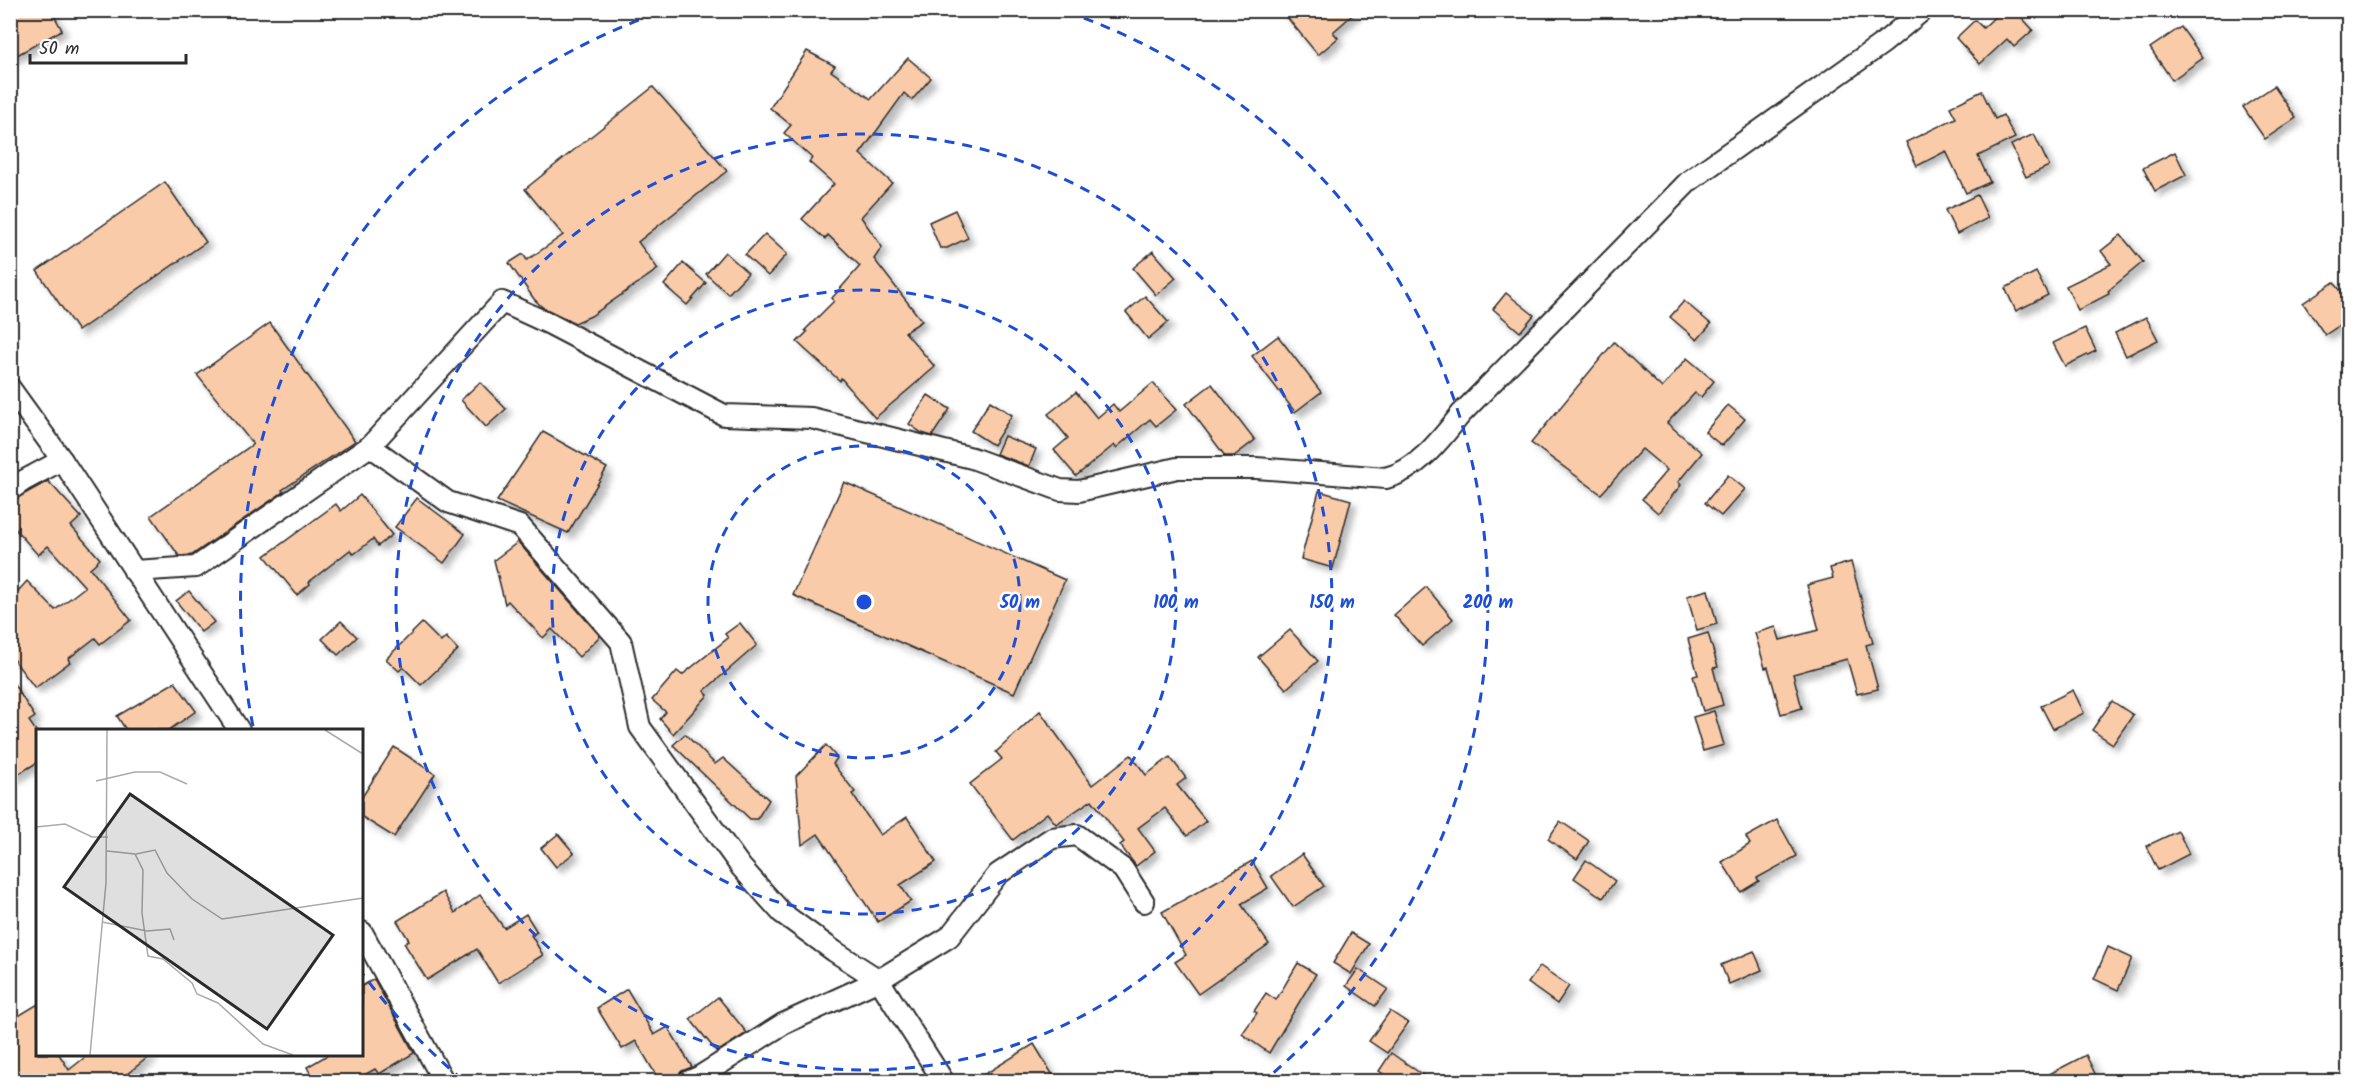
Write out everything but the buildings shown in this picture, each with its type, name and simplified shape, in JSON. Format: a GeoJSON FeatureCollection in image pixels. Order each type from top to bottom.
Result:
{"type":"FeatureCollection","features":[{"type":"Feature","properties":{"kind":"street"},"geometry":{"type":"LineString","coordinates":[[134,571],[196,567],[370,446],[502,302],[550,324],[724,415],[812,418],[972,458],[1060,490],[1079,491],[1177,468],[1256,468],[1386,478],[1400,475],[1437,445],[1461,414],[1689,181],[1883,43],[1923,10]]}},
{"type":"Feature","properties":{"kind":"street"},"geometry":{"type":"LineString","coordinates":[[10,388],[62,460],[238,729]]}},
{"type":"Feature","properties":{"kind":"street"},"geometry":{"type":"LineString","coordinates":[[370,446],[448,502],[520,526],[621,642],[640,727],[741,867],[782,913],[879,980],[944,1082]]}},
{"type":"Feature","properties":{"kind":"street"},"geometry":{"type":"LineString","coordinates":[[10,490],[62,460]]}},
{"type":"Feature","properties":{"kind":"street"},"geometry":{"type":"LineString","coordinates":[[687,1082],[699,1077],[783,1024],[879,980],[949,938],[998,874],[1052,838],[1077,835],[1123,869],[1144,902]]}},
{"type":"Feature","properties":{"kind":"street"},"geometry":{"type":"LineString","coordinates":[[363,934],[444,1082]]}}]}
